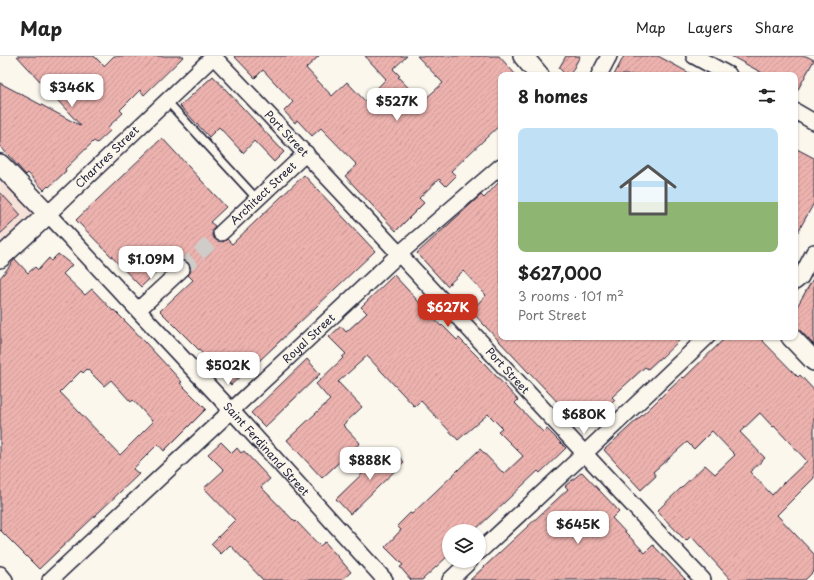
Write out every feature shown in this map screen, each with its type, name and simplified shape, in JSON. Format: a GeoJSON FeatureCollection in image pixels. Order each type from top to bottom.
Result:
{"type":"FeatureCollection","features":[{"type":"Feature","properties":{"kind":"street","name":"Chartres Street"},"geometry":{"type":"LineString","coordinates":[[0,258],[214,56]]}},
{"type":"Feature","properties":{"kind":"street","name":"Port Street"},"geometry":{"type":"LineString","coordinates":[[214,56],[703,580]]}},
{"type":"Feature","properties":{"kind":"street"},"geometry":{"type":"LineString","coordinates":[[523,56],[537,72]]}},
{"type":"Feature","properties":{"kind":"street"},"geometry":{"type":"LineString","coordinates":[[601,72],[609,56]]}},
{"type":"Feature","properties":{"kind":"street"},"geometry":{"type":"LineString","coordinates":[[694,56],[723,72]]}},
{"type":"Feature","properties":{"kind":"street"},"geometry":{"type":"LineString","coordinates":[[798,113],[814,122]]}},
{"type":"Feature","properties":{"kind":"street","name":"Architect Street"},"geometry":{"type":"LineString","coordinates":[[221,233],[306,153]]}},
{"type":"Feature","properties":{"kind":"street"},"geometry":{"type":"LineString","coordinates":[[0,164],[48,214]]}},
{"type":"Feature","properties":{"kind":"street","name":"Royal Street"},"geometry":{"type":"LineString","coordinates":[[50,580],[399,254],[498,169]]}},
{"type":"Feature","properties":{"kind":"street","name":"Saint Ferdinand Street"},"geometry":{"type":"LineString","coordinates":[[48,214],[231,410],[385,580]]}},
{"type":"Feature","properties":{"kind":"street"},"geometry":{"type":"LineString","coordinates":[[798,280],[801,277],[814,252]]}},
{"type":"Feature","properties":{"kind":"street"},"geometry":{"type":"LineString","coordinates":[[138,310],[182,269]]}},
{"type":"Feature","properties":{"kind":"street"},"geometry":{"type":"LineString","coordinates":[[486,545],[704,340]]}},
{"type":"Feature","properties":{"kind":"street"},"geometry":{"type":"LineString","coordinates":[[794,340],[814,361]]}},
{"type":"Feature","properties":{"kind":"street"},"geometry":{"type":"LineString","coordinates":[[450,580],[463,568]]}},
{"type":"Feature","properties":{"kind":"street"},"geometry":{"type":"LineString","coordinates":[[0,574],[6,580]]}},
{"type":"Feature","properties":{"kind":"lane"},"geometry":{"type":"LineString","coordinates":[[167,101],[257,199]]}},
{"type":"Feature","properties":{"kind":"shaded area"},"geometry":{"type":"Polygon","coordinates":[[[0,164],[48,214],[0,258],[0,164]]]}},
{"type":"Feature","properties":{"kind":"building"},"geometry":{"type":"Polygon","coordinates":[[[17,56],[94,56],[104,66],[114,56],[184,56],[144,95],[140,90],[120,110],[123,113],[108,127],[111,130],[97,143],[94,141],[65,169],[66,171],[44,190],[28,173],[26,175],[0,146],[0,83],[81,126],[17,56]]]}},
{"type":"Feature","properties":{"kind":"building"},"geometry":{"type":"Polygon","coordinates":[[[234,56],[319,56],[306,68],[332,96],[347,82],[365,101],[386,79],[365,56],[407,56],[393,69],[400,76],[398,77],[422,102],[443,83],[417,56],[499,56],[513,72],[498,72],[498,127],[451,171],[456,176],[446,186],[439,179],[419,198],[424,203],[396,231],[345,176],[357,165],[321,128],[312,136],[297,120],[295,123],[284,111],[293,102],[263,70],[255,78],[234,56]]]}},
{"type":"Feature","properties":{"kind":"building"},"geometry":{"type":"Polygon","coordinates":[[[566,56],[580,56],[572,72],[563,72],[559,68],[566,56]]]}},
{"type":"Feature","properties":{"kind":"building"},"geometry":{"type":"Polygon","coordinates":[[[624,56],[658,56],[687,72],[616,72],[624,56]]]}},
{"type":"Feature","properties":{"kind":"building"},"geometry":{"type":"Polygon","coordinates":[[[731,56],[806,56],[814,60],[798,89],[798,72],[760,72],[731,56]]]}},
{"type":"Feature","properties":{"kind":"building"},"geometry":{"type":"Polygon","coordinates":[[[213,76],[284,152],[274,162],[254,141],[243,153],[219,127],[209,137],[180,106],[213,76]]]}},
{"type":"Feature","properties":{"kind":"building"},"geometry":{"type":"Polygon","coordinates":[[[162,138],[226,207],[210,222],[215,226],[212,231],[212,235],[218,241],[223,242],[227,239],[232,244],[304,175],[375,251],[259,361],[258,360],[231,385],[160,311],[193,280],[188,275],[191,271],[189,263],[184,260],[176,262],[171,258],[141,287],[76,220],[162,138]]]}},
{"type":"Feature","properties":{"kind":"building"},"geometry":{"type":"Polygon","coordinates":[[[798,150],[814,158],[814,203],[798,232],[798,150]]]}},
{"type":"Feature","properties":{"kind":"building"},"geometry":{"type":"Polygon","coordinates":[[[498,183],[498,340],[471,311],[486,295],[463,271],[447,286],[417,253],[481,195],[484,198],[498,183]]]}},
{"type":"Feature","properties":{"kind":"building"},"geometry":{"type":"Polygon","coordinates":[[[0,192],[21,215],[0,234],[0,192]]]}},
{"type":"Feature","properties":{"kind":"building"},"geometry":{"type":"Polygon","coordinates":[[[58,254],[72,265],[63,274],[85,295],[92,289],[132,328],[182,382],[180,383],[206,409],[164,451],[158,444],[133,469],[139,474],[39,569],[0,530],[0,278],[15,259],[28,273],[35,267],[38,270],[49,258],[51,261],[58,254]],[[87,369],[83,373],[81,371],[60,392],[120,455],[153,422],[133,400],[131,402],[111,380],[104,386],[87,369]]]}},
{"type":"Feature","properties":{"kind":"building"},"geometry":{"type":"Polygon","coordinates":[[[394,275],[441,326],[442,325],[457,340],[459,338],[484,363],[518,400],[515,403],[544,433],[547,429],[566,448],[540,473],[538,471],[481,524],[442,524],[442,561],[422,580],[411,580],[400,567],[403,565],[385,547],[401,530],[397,526],[410,513],[412,514],[480,449],[504,474],[523,456],[498,431],[502,428],[488,414],[458,440],[421,401],[415,407],[367,356],[338,382],[362,407],[343,425],[360,443],[322,478],[287,440],[330,400],[316,384],[346,354],[329,337],[341,326],[346,332],[367,313],[361,307],[394,275]]]}},
{"type":"Feature","properties":{"kind":"building"},"geometry":{"type":"Polygon","coordinates":[[[814,277],[814,345],[798,328],[798,305],[814,277]]]}},
{"type":"Feature","properties":{"kind":"building"},"geometry":{"type":"Polygon","coordinates":[[[498,340],[680,340],[648,369],[645,367],[612,397],[615,400],[583,429],[498,340]]]}},
{"type":"Feature","properties":{"kind":"building"},"geometry":{"type":"Polygon","coordinates":[[[723,340],[762,340],[798,377],[800,375],[814,390],[814,478],[777,515],[814,554],[814,571],[805,580],[731,580],[691,536],[686,541],[657,511],[705,465],[715,474],[735,455],[712,431],[694,449],[687,442],[653,472],[656,476],[641,490],[604,450],[683,377],[684,378],[723,340]],[[760,413],[740,432],[765,458],[750,472],[772,495],[807,461],[774,426],[773,427],[760,413]]]}},
{"type":"Feature","properties":{"kind":"building"},"geometry":{"type":"Polygon","coordinates":[[[307,359],[320,374],[265,427],[251,413],[307,359]]]}},
{"type":"Feature","properties":{"kind":"building"},"geometry":{"type":"Polygon","coordinates":[[[221,442],[232,453],[237,448],[241,453],[244,451],[270,479],[261,487],[320,546],[325,542],[351,572],[342,580],[263,580],[230,545],[221,554],[211,544],[235,520],[204,488],[224,470],[208,454],[221,442]]]}},
{"type":"Feature","properties":{"kind":"building"},"geometry":{"type":"Polygon","coordinates":[[[391,448],[404,462],[350,514],[336,499],[388,449],[389,450],[391,448]]]}},
{"type":"Feature","properties":{"kind":"building"},"geometry":{"type":"Polygon","coordinates":[[[582,472],[619,511],[612,518],[645,553],[653,545],[686,580],[470,580],[483,568],[486,568],[486,565],[568,489],[565,486],[582,472]]]}},
{"type":"Feature","properties":{"kind":"tunnel"},"geometry":{"type":"LineString","coordinates":[[182,269],[221,233]]}}]}
